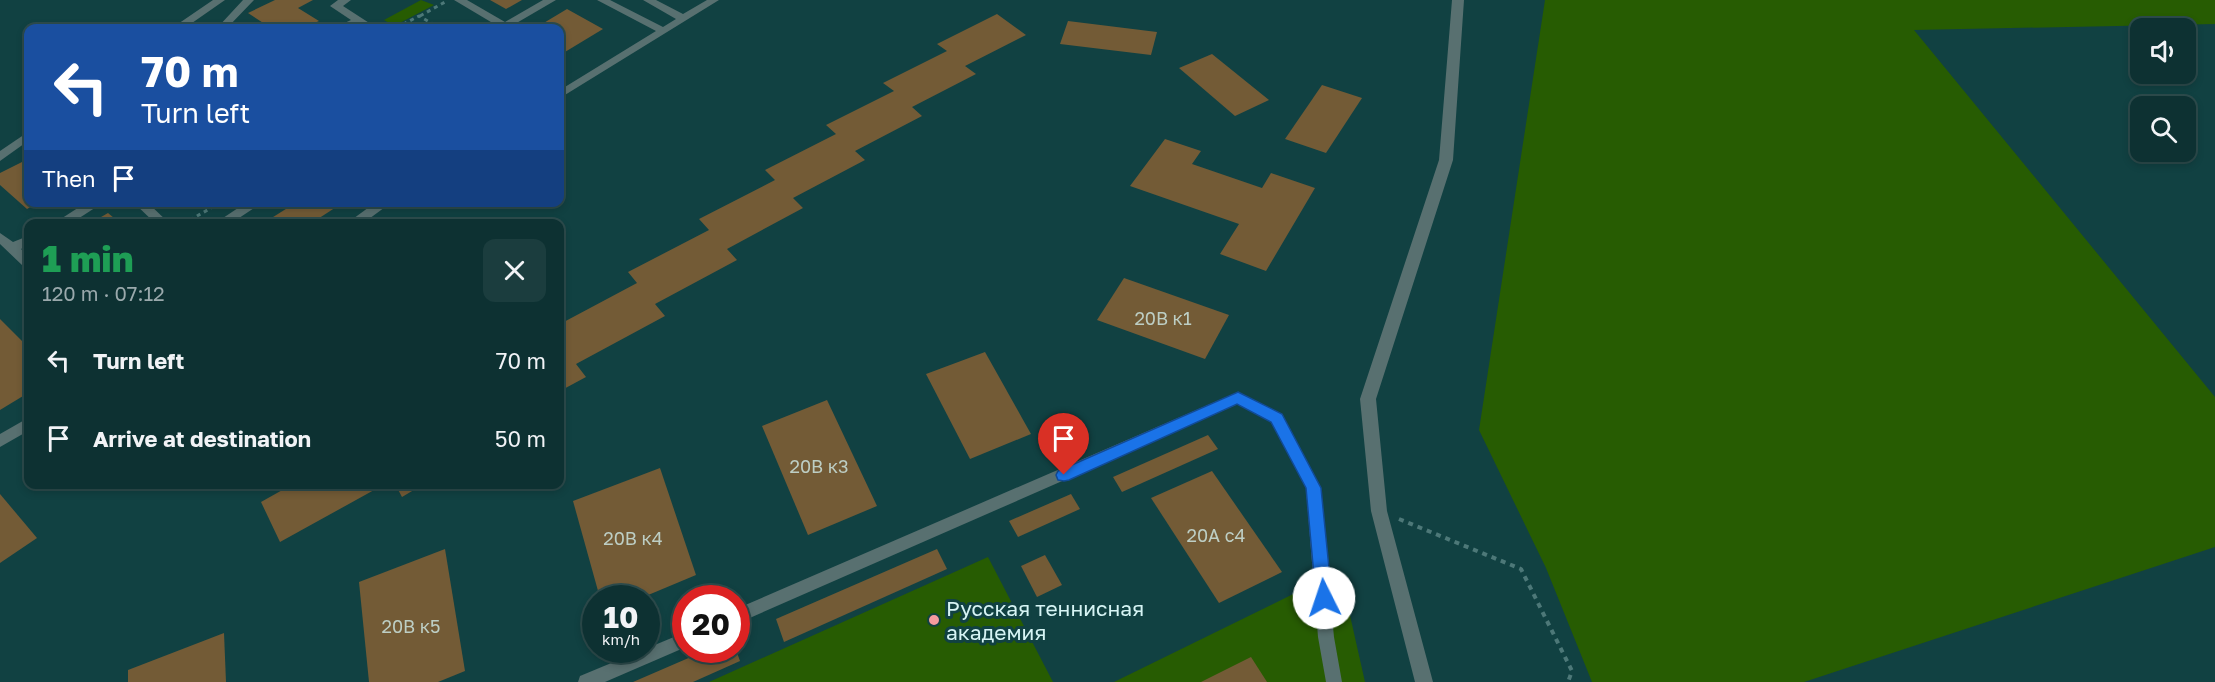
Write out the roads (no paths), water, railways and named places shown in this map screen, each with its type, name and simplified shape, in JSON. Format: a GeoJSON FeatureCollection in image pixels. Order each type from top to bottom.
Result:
{"type":"FeatureCollection","features":[{"type":"Feature","properties":{"kind":"street"},"geometry":{"type":"LineString","coordinates":[[1424,682],[1379,511],[1368,399],[1446,160],[1458,0]]}},
{"type":"Feature","properties":{"kind":"lane"},"geometry":{"type":"LineString","coordinates":[[184,24],[220,0]]}},
{"type":"Feature","properties":{"kind":"lane"},"geometry":{"type":"LineString","coordinates":[[226,24],[249,0]]}},
{"type":"Feature","properties":{"kind":"lane"},"geometry":{"type":"LineString","coordinates":[[346,0],[335,6],[366,24]]}},
{"type":"Feature","properties":{"kind":"lane"},"geometry":{"type":"LineString","coordinates":[[459,0],[502,24]]}},
{"type":"Feature","properties":{"kind":"lane"},"geometry":{"type":"LineString","coordinates":[[512,24],[551,0]]}},
{"type":"Feature","properties":{"kind":"lane"},"geometry":{"type":"LineString","coordinates":[[602,0],[663,31]]}},
{"type":"Feature","properties":{"kind":"lane"},"geometry":{"type":"LineString","coordinates":[[648,0],[684,19]]}},
{"type":"Feature","properties":{"kind":"lane"},"geometry":{"type":"LineString","coordinates":[[564,93],[714,0]]}},
{"type":"Feature","properties":{"kind":"lane"},"geometry":{"type":"LineString","coordinates":[[350,24],[359,20]]}},
{"type":"Feature","properties":{"kind":"lane"},"geometry":{"type":"LineString","coordinates":[[0,157],[24,139]]}},
{"type":"Feature","properties":{"kind":"lane"},"geometry":{"type":"LineString","coordinates":[[0,162],[24,150]]}},
{"type":"Feature","properties":{"kind":"lane"},"geometry":{"type":"LineString","coordinates":[[68,219],[89,207]]}},
{"type":"Feature","properties":{"kind":"lane"},"geometry":{"type":"LineString","coordinates":[[145,207],[158,219]]}},
{"type":"Feature","properties":{"kind":"lane"},"geometry":{"type":"LineString","coordinates":[[228,219],[248,207]]}},
{"type":"Feature","properties":{"kind":"lane"},"geometry":{"type":"LineString","coordinates":[[360,219],[378,207]]}},
{"type":"Feature","properties":{"kind":"lane"},"geometry":{"type":"LineString","coordinates":[[0,237],[24,259]]}},
{"type":"Feature","properties":{"kind":"lane"},"geometry":{"type":"LineString","coordinates":[[12,248],[24,242]]}},
{"type":"Feature","properties":{"kind":"lane"},"geometry":{"type":"LineString","coordinates":[[750,611],[1238,398],[1276,418],[1313,488],[1326,637],[1334,682]]}},
{"type":"Feature","properties":{"kind":"lane"},"geometry":{"type":"LineString","coordinates":[[0,441],[24,426]]}},
{"type":"Feature","properties":{"kind":"lane"},"geometry":{"type":"LineString","coordinates":[[586,682],[672,645]]}},
{"type":"Feature","properties":{"kind":"place","name":"Русская теннисная академия"},"geometry":{"type":"Point","coordinates":[934,620]}}]}
